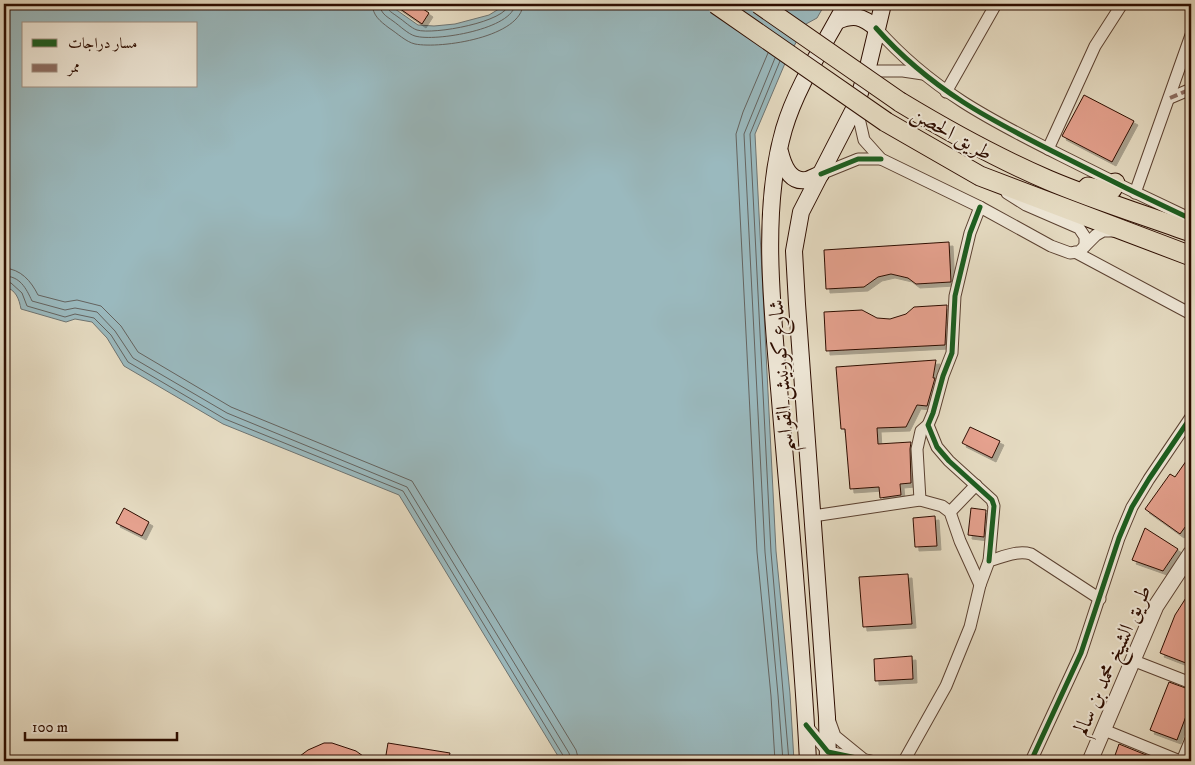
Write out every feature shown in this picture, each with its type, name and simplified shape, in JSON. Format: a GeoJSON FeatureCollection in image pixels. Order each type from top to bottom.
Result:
{"type":"FeatureCollection","features":[{"type":"Feature","properties":{"kind":"main road","name":"طريق الحصن"},"geometry":{"type":"LineString","coordinates":[[716,4],[886,122],[980,176],[1191,256]]}},
{"type":"Feature","properties":{"kind":"main road","name":"طريق الحصن"},"geometry":{"type":"LineString","coordinates":[[759,4],[900,102],[957,136],[1050,181],[1191,232]]}},
{"type":"Feature","properties":{"kind":"main road","name":"شارع كورنيش القواسم"},"geometry":{"type":"LineString","coordinates":[[808,761],[774,322],[771,240],[774,184],[785,128],[803,84],[846,4]]}},
{"type":"Feature","properties":{"kind":"main road","name":"شارع كورنيش القواسم"},"geometry":{"type":"LineString","coordinates":[[828,757],[827,717],[794,251],[801,212],[856,105],[883,4]]}},
{"type":"Feature","properties":{"kind":"main road"},"geometry":{"type":"LineString","coordinates":[[837,22],[849,16],[860,17],[876,28]]}},
{"type":"Feature","properties":{"kind":"main road"},"geometry":{"type":"LineString","coordinates":[[900,102],[1052,174],[1105,192],[1112,188],[1115,183]]}},
{"type":"Feature","properties":{"kind":"main road"},"geometry":{"type":"LineString","coordinates":[[780,150],[784,166],[790,175],[797,179],[806,180],[821,174]]}},
{"type":"Feature","properties":{"kind":"street"},"geometry":{"type":"LineString","coordinates":[[946,92],[996,4]]}},
{"type":"Feature","properties":{"kind":"street"},"geometry":{"type":"LineString","coordinates":[[1048,149],[1095,46],[1122,4]]}},
{"type":"Feature","properties":{"kind":"street"},"geometry":{"type":"LineString","coordinates":[[876,28],[923,74],[946,92],[998,124],[1191,219]]}},
{"type":"Feature","properties":{"kind":"street"},"geometry":{"type":"LineString","coordinates":[[1135,193],[1191,36]]}},
{"type":"Feature","properties":{"kind":"street"},"geometry":{"type":"LineString","coordinates":[[866,72],[903,70],[923,74]]}},
{"type":"Feature","properties":{"kind":"street"},"geometry":{"type":"LineString","coordinates":[[1170,98],[1191,89]]}},
{"type":"Feature","properties":{"kind":"street"},"geometry":{"type":"LineString","coordinates":[[856,105],[864,140],[881,160]]}},
{"type":"Feature","properties":{"kind":"street"},"geometry":{"type":"LineString","coordinates":[[821,174],[858,159],[881,160],[980,207],[1056,249],[1070,253],[1080,249],[1103,231],[1122,230]]}},
{"type":"Feature","properties":{"kind":"street"},"geometry":{"type":"LineString","coordinates":[[980,176],[1026,205],[1079,228],[1085,237],[1080,249]]}},
{"type":"Feature","properties":{"kind":"street"},"geometry":{"type":"LineString","coordinates":[[920,500],[917,449],[921,431],[928,425],[933,414],[943,376],[952,353],[956,296],[970,233],[980,207]]}},
{"type":"Feature","properties":{"kind":"street"},"geometry":{"type":"LineString","coordinates":[[1080,249],[1191,314]]}},
{"type":"Feature","properties":{"kind":"street"},"geometry":{"type":"LineString","coordinates":[[1031,761],[1081,652],[1119,538],[1132,507],[1191,418]]}},
{"type":"Feature","properties":{"kind":"street"},"geometry":{"type":"LineString","coordinates":[[904,761],[946,686],[970,628],[980,585],[989,561],[994,506],[992,500],[949,462],[937,447],[928,425]]}},
{"type":"Feature","properties":{"kind":"street"},"geometry":{"type":"LineString","coordinates":[[950,512],[976,485]]}},
{"type":"Feature","properties":{"kind":"street"},"geometry":{"type":"LineString","coordinates":[[813,516],[920,500],[942,506],[950,512],[960,541],[980,585]]}},
{"type":"Feature","properties":{"kind":"street"},"geometry":{"type":"LineString","coordinates":[[989,561],[1017,553],[1031,554],[1100,598]]}},
{"type":"Feature","properties":{"kind":"street","name":"طريق الشيخ محمد بن سالم"},"geometry":{"type":"LineString","coordinates":[[1090,761],[1156,606],[1191,553]]}},
{"type":"Feature","properties":{"kind":"street"},"geometry":{"type":"LineString","coordinates":[[1132,660],[1191,683]]}},
{"type":"Feature","properties":{"kind":"street"},"geometry":{"type":"LineString","coordinates":[[827,717],[836,736],[864,760]]}},
{"type":"Feature","properties":{"kind":"street"},"geometry":{"type":"LineString","coordinates":[[806,725],[828,757],[864,760]]}},
{"type":"Feature","properties":{"kind":"street"},"geometry":{"type":"LineString","coordinates":[[1104,730],[1181,761],[1191,739]]}},
{"type":"Feature","properties":{"kind":"water"},"geometry":{"type":"Polygon","coordinates":[[[4,4],[388,4],[418,25],[434,26],[455,24],[489,15],[507,4],[825,4],[817,18],[806,24],[786,61],[755,134],[776,551],[790,694],[794,761],[561,761],[399,495],[223,424],[124,366],[107,338],[92,322],[75,319],[66,322],[21,309],[18,298],[8,288],[4,287],[4,4]]]}},
{"type":"Feature","properties":{"kind":"building"},"geometry":{"type":"Polygon","coordinates":[[[393,4],[416,4],[429,13],[422,24],[393,4]]]}},
{"type":"Feature","properties":{"kind":"building"},"geometry":{"type":"Polygon","coordinates":[[[1084,95],[1134,121],[1112,162],[1062,136],[1084,95]]]}},
{"type":"Feature","properties":{"kind":"building"},"geometry":{"type":"Polygon","coordinates":[[[949,242],[951,282],[916,284],[908,278],[891,274],[878,277],[864,287],[826,289],[824,250],[949,242]]]}},
{"type":"Feature","properties":{"kind":"building"},"geometry":{"type":"Polygon","coordinates":[[[947,305],[945,345],[826,351],[824,312],[862,310],[877,318],[890,319],[906,314],[914,307],[947,305]]]}},
{"type":"Feature","properties":{"kind":"building"},"geometry":{"type":"Polygon","coordinates":[[[936,360],[933,378],[935,378],[927,406],[917,405],[906,427],[877,428],[878,444],[911,442],[911,483],[900,484],[901,495],[880,498],[879,487],[850,489],[845,429],[841,429],[836,367],[936,360]]]}},
{"type":"Feature","properties":{"kind":"building"},"geometry":{"type":"Polygon","coordinates":[[[970,427],[1000,441],[992,458],[962,443],[970,427]]]}},
{"type":"Feature","properties":{"kind":"building"},"geometry":{"type":"Polygon","coordinates":[[[1191,454],[1191,519],[1180,534],[1145,509],[1170,474],[1175,477],[1191,454]]]}},
{"type":"Feature","properties":{"kind":"building"},"geometry":{"type":"Polygon","coordinates":[[[124,508],[149,522],[142,536],[116,523],[124,508]]]}},
{"type":"Feature","properties":{"kind":"building"},"geometry":{"type":"Polygon","coordinates":[[[971,508],[986,510],[984,537],[968,535],[971,508]]]}},
{"type":"Feature","properties":{"kind":"building"},"geometry":{"type":"Polygon","coordinates":[[[935,516],[937,546],[915,547],[913,518],[935,516]]]}},
{"type":"Feature","properties":{"kind":"building"},"geometry":{"type":"Polygon","coordinates":[[[1145,528],[1178,549],[1163,571],[1132,560],[1145,528]]]}},
{"type":"Feature","properties":{"kind":"building"},"geometry":{"type":"Polygon","coordinates":[[[908,574],[912,624],[863,627],[859,577],[908,574]]]}},
{"type":"Feature","properties":{"kind":"building"},"geometry":{"type":"Polygon","coordinates":[[[1191,590],[1191,665],[1160,653],[1175,615],[1191,590]]]}},
{"type":"Feature","properties":{"kind":"building"},"geometry":{"type":"Polygon","coordinates":[[[912,656],[913,679],[875,681],[874,659],[912,656]]]}},
{"type":"Feature","properties":{"kind":"building"},"geometry":{"type":"Polygon","coordinates":[[[1169,682],[1191,690],[1191,703],[1177,740],[1150,730],[1169,682]]]}},
{"type":"Feature","properties":{"kind":"building"},"geometry":{"type":"Polygon","coordinates":[[[324,743],[332,743],[356,751],[370,761],[304,761],[300,756],[324,743]]]}},
{"type":"Feature","properties":{"kind":"building"},"geometry":{"type":"Polygon","coordinates":[[[388,743],[450,753],[448,761],[385,761],[388,743]]]}},
{"type":"Feature","properties":{"kind":"building"},"geometry":{"type":"Polygon","coordinates":[[[1119,744],[1161,761],[1113,761],[1119,744]]]}},
{"type":"Feature","properties":{"kind":"marked path"},"geometry":{"type":"LineString","coordinates":[[1170,98],[1191,89]]}},
{"type":"Feature","properties":{"kind":"cycle path"},"geometry":{"type":"LineString","coordinates":[[876,28],[918,69],[963,102],[986,116],[1010,130],[1191,219]]}},
{"type":"Feature","properties":{"kind":"cycle path"},"geometry":{"type":"LineString","coordinates":[[821,174],[858,159],[881,159]]}},
{"type":"Feature","properties":{"kind":"cycle path"},"geometry":{"type":"LineString","coordinates":[[980,207],[970,233],[955,296],[952,353],[928,425],[937,447],[949,461],[992,500],[994,506],[989,561]]}},
{"type":"Feature","properties":{"kind":"cycle path"},"geometry":{"type":"LineString","coordinates":[[1031,761],[1081,653],[1119,538],[1132,507],[1191,417]]}},
{"type":"Feature","properties":{"kind":"cycle path"},"geometry":{"type":"LineString","coordinates":[[806,725],[828,752],[871,761]]}}]}
